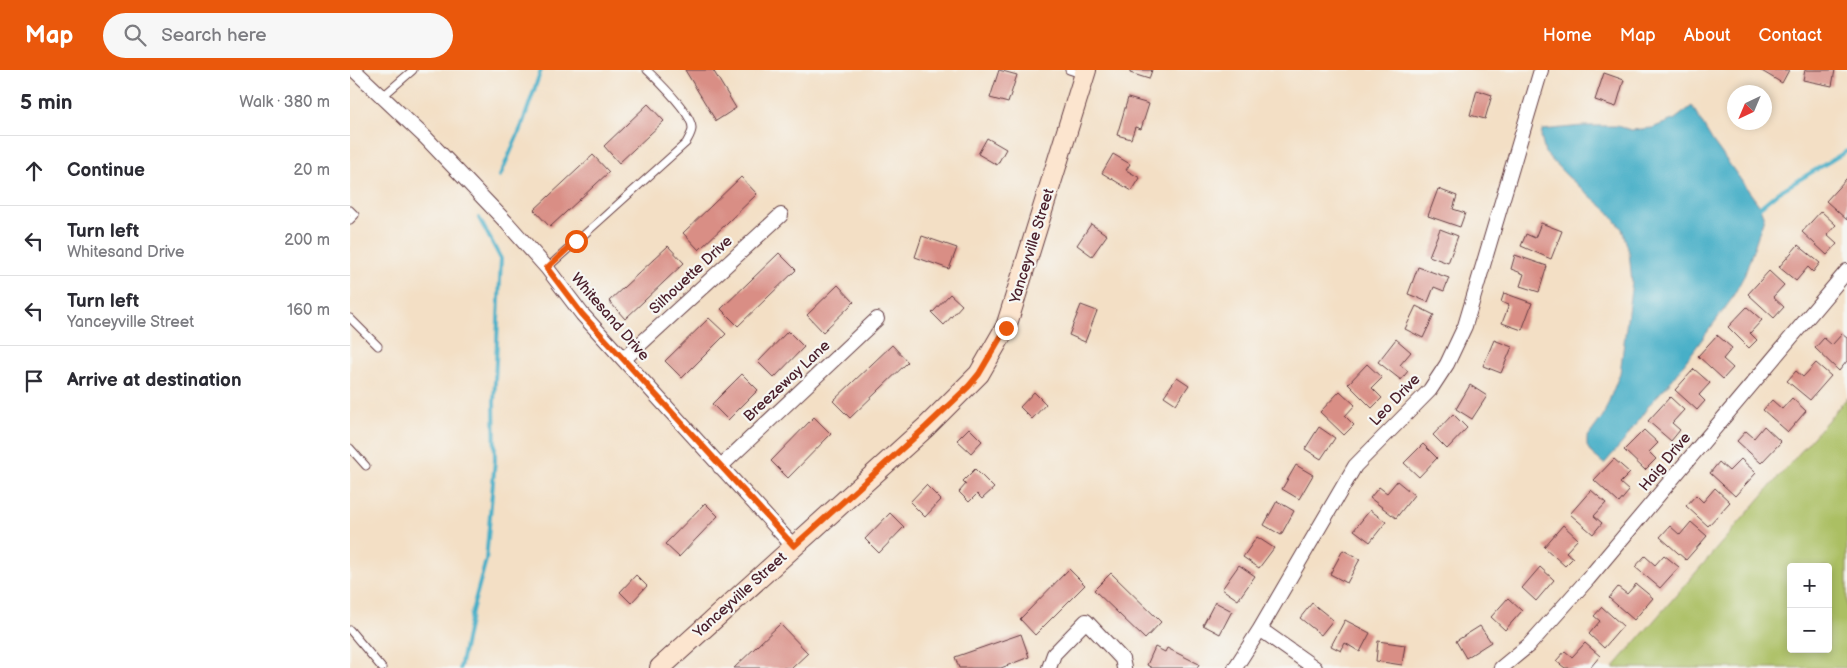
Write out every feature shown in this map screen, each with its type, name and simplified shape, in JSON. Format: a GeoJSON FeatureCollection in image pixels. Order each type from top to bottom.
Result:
{"type":"FeatureCollection","features":[{"type":"Feature","properties":{"kind":"main road","name":"Yanceyville Street"},"geometry":{"type":"LineString","coordinates":[[660,668],[926,427],[979,374],[1006,328],[1080,72]]}},
{"type":"Feature","properties":{"kind":"street","name":"Whitesand Drive"},"geometry":{"type":"LineString","coordinates":[[354,70],[461,173],[547,268],[582,314],[794,546]]}},
{"type":"Feature","properties":{"kind":"street","name":"Leo Drive"},"geometry":{"type":"LineString","coordinates":[[1235,668],[1260,629],[1355,466],[1430,390],[1447,364],[1465,326],[1541,70]]}},
{"type":"Feature","properties":{"kind":"street","name":"Silhouette Drive"},"geometry":{"type":"LineString","coordinates":[[624,359],[781,214]]}},
{"type":"Feature","properties":{"kind":"street","name":"Haig Drive"},"geometry":{"type":"LineString","coordinates":[[1501,668],[1529,645],[1588,579],[1847,270]]}},
{"type":"Feature","properties":{"kind":"street","name":"Breezeway Lane"},"geometry":{"type":"LineString","coordinates":[[720,467],[877,319]]}},
{"type":"Feature","properties":{"kind":"street"},"geometry":{"type":"LineString","coordinates":[[1049,668],[1054,654],[1086,622],[1122,659],[1124,668]]}},
{"type":"Feature","properties":{"kind":"street"},"geometry":{"type":"LineString","coordinates":[[1260,629],[1315,668]]}},
{"type":"Feature","properties":{"kind":"lane"},"geometry":{"type":"LineString","coordinates":[[382,97],[413,70]]}},
{"type":"Feature","properties":{"kind":"lane"},"geometry":{"type":"LineString","coordinates":[[547,268],[686,143],[692,129],[689,118],[671,94],[647,70]]}},
{"type":"Feature","properties":{"kind":"lane"},"geometry":{"type":"LineString","coordinates":[[350,210],[355,215],[350,220]]}},
{"type":"Feature","properties":{"kind":"lane"},"geometry":{"type":"LineString","coordinates":[[350,318],[378,346]]}},
{"type":"Feature","properties":{"kind":"lane"},"geometry":{"type":"LineString","coordinates":[[350,448],[366,466]]}},
{"type":"Feature","properties":{"kind":"lane"},"geometry":{"type":"LineString","coordinates":[[350,630],[382,668]]}},
{"type":"Feature","properties":{"kind":"green space"},"geometry":{"type":"Polygon","coordinates":[[[1847,398],[1847,668],[1613,668],[1847,398]]]}},
{"type":"Feature","properties":{"kind":"water"},"geometry":{"type":"Polygon","coordinates":[[[1692,106],[1712,140],[1759,205],[1764,218],[1745,274],[1731,300],[1672,380],[1650,404],[1624,441],[1604,464],[1591,453],[1587,446],[1587,438],[1603,416],[1620,373],[1632,282],[1629,252],[1622,229],[1609,212],[1567,176],[1545,153],[1541,137],[1542,130],[1583,126],[1618,126],[1631,130],[1652,128],[1675,119],[1692,106]]]}},
{"type":"Feature","properties":{"kind":"building"},"geometry":{"type":"Polygon","coordinates":[[[685,70],[713,70],[736,108],[716,121],[685,70]]]}},
{"type":"Feature","properties":{"kind":"building"},"geometry":{"type":"Polygon","coordinates":[[[999,70],[1017,75],[1008,103],[990,98],[999,70]]]}},
{"type":"Feature","properties":{"kind":"building"},"geometry":{"type":"Polygon","coordinates":[[[1130,70],[1152,70],[1149,79],[1130,73],[1130,70]]]}},
{"type":"Feature","properties":{"kind":"building"},"geometry":{"type":"Polygon","coordinates":[[[1760,70],[1789,70],[1782,83],[1760,70]]]}},
{"type":"Feature","properties":{"kind":"building"},"geometry":{"type":"Polygon","coordinates":[[[1805,70],[1835,70],[1832,86],[1803,80],[1805,70]]]}},
{"type":"Feature","properties":{"kind":"building"},"geometry":{"type":"Polygon","coordinates":[[[1604,73],[1624,80],[1616,107],[1595,100],[1604,73]]]}},
{"type":"Feature","properties":{"kind":"building"},"geometry":{"type":"Polygon","coordinates":[[[1477,90],[1492,95],[1485,119],[1470,115],[1477,90]]]}},
{"type":"Feature","properties":{"kind":"building"},"geometry":{"type":"Polygon","coordinates":[[[1128,98],[1149,104],[1141,129],[1135,127],[1131,139],[1117,135],[1128,98]]]}},
{"type":"Feature","properties":{"kind":"building"},"geometry":{"type":"Polygon","coordinates":[[[648,104],[664,121],[619,163],[604,146],[648,104]]]}},
{"type":"Feature","properties":{"kind":"building"},"geometry":{"type":"Polygon","coordinates":[[[987,138],[1006,149],[997,165],[978,154],[987,138]]]}},
{"type":"Feature","properties":{"kind":"building"},"geometry":{"type":"Polygon","coordinates":[[[1113,154],[1130,164],[1126,170],[1140,178],[1132,191],[1102,173],[1113,154]]]}},
{"type":"Feature","properties":{"kind":"building"},"geometry":{"type":"Polygon","coordinates":[[[593,155],[609,172],[550,227],[534,210],[593,155]]]}},
{"type":"Feature","properties":{"kind":"building"},"geometry":{"type":"Polygon","coordinates":[[[741,177],[757,194],[699,250],[683,233],[741,177]]]}},
{"type":"Feature","properties":{"kind":"building"},"geometry":{"type":"Polygon","coordinates":[[[1847,178],[1847,220],[1826,201],[1847,178]]]}},
{"type":"Feature","properties":{"kind":"building"},"geometry":{"type":"Polygon","coordinates":[[[1438,189],[1457,196],[1453,209],[1465,213],[1460,227],[1428,216],[1438,189]]]}},
{"type":"Feature","properties":{"kind":"building"},"geometry":{"type":"Polygon","coordinates":[[[1821,211],[1836,225],[1827,235],[1837,244],[1827,255],[1802,232],[1821,211]]]}},
{"type":"Feature","properties":{"kind":"building"},"geometry":{"type":"Polygon","coordinates":[[[1541,223],[1562,231],[1551,259],[1521,246],[1526,234],[1535,238],[1541,223]]]}},
{"type":"Feature","properties":{"kind":"building"},"geometry":{"type":"Polygon","coordinates":[[[1091,224],[1107,235],[1092,256],[1077,245],[1091,224]]]}},
{"type":"Feature","properties":{"kind":"building"},"geometry":{"type":"Polygon","coordinates":[[[1440,229],[1458,236],[1448,263],[1429,256],[1440,229]]]}},
{"type":"Feature","properties":{"kind":"building"},"geometry":{"type":"Polygon","coordinates":[[[922,236],[957,248],[949,269],[915,257],[922,236]]]}},
{"type":"Feature","properties":{"kind":"building"},"geometry":{"type":"Polygon","coordinates":[[[1798,245],[1820,263],[1813,272],[1808,267],[1796,281],[1779,267],[1798,245]]]}},
{"type":"Feature","properties":{"kind":"building"},"geometry":{"type":"Polygon","coordinates":[[[668,246],[684,263],[625,319],[609,301],[668,246]]]}},
{"type":"Feature","properties":{"kind":"building"},"geometry":{"type":"Polygon","coordinates":[[[779,253],[796,270],[738,326],[721,309],[779,253]]]}},
{"type":"Feature","properties":{"kind":"building"},"geometry":{"type":"Polygon","coordinates":[[[1515,255],[1547,266],[1539,292],[1520,286],[1524,274],[1511,269],[1515,255]]]}},
{"type":"Feature","properties":{"kind":"building"},"geometry":{"type":"Polygon","coordinates":[[[1418,267],[1449,278],[1444,291],[1434,287],[1428,302],[1408,294],[1418,267]]]}},
{"type":"Feature","properties":{"kind":"building"},"geometry":{"type":"Polygon","coordinates":[[[1769,271],[1784,285],[1773,297],[1784,307],[1774,318],[1748,294],[1769,271]]]}},
{"type":"Feature","properties":{"kind":"building"},"geometry":{"type":"Polygon","coordinates":[[[838,285],[854,302],[823,332],[807,315],[838,285]]]}},
{"type":"Feature","properties":{"kind":"building"},"geometry":{"type":"Polygon","coordinates":[[[1504,293],[1532,303],[1522,330],[1502,323],[1509,305],[1501,302],[1504,293]]]}},
{"type":"Feature","properties":{"kind":"building"},"geometry":{"type":"Polygon","coordinates":[[[950,294],[962,305],[944,325],[932,313],[950,294]]]}},
{"type":"Feature","properties":{"kind":"building"},"geometry":{"type":"Polygon","coordinates":[[[1081,305],[1097,311],[1085,342],[1069,335],[1081,305]]]}},
{"type":"Feature","properties":{"kind":"building"},"geometry":{"type":"Polygon","coordinates":[[[1416,306],[1434,315],[1423,338],[1405,329],[1416,306]]]}},
{"type":"Feature","properties":{"kind":"building"},"geometry":{"type":"Polygon","coordinates":[[[1747,307],[1762,320],[1750,333],[1757,340],[1749,348],[1728,327],[1747,307]]]}},
{"type":"Feature","properties":{"kind":"building"},"geometry":{"type":"Polygon","coordinates":[[[709,318],[726,334],[682,378],[665,361],[709,318]]]}},
{"type":"Feature","properties":{"kind":"building"},"geometry":{"type":"Polygon","coordinates":[[[788,331],[804,347],[774,378],[758,362],[788,331]]]}},
{"type":"Feature","properties":{"kind":"building"},"geometry":{"type":"Polygon","coordinates":[[[1842,334],[1847,338],[1847,361],[1839,371],[1815,348],[1824,338],[1832,345],[1842,334]]]}},
{"type":"Feature","properties":{"kind":"building"},"geometry":{"type":"Polygon","coordinates":[[[1717,335],[1732,348],[1723,359],[1733,368],[1723,379],[1698,356],[1717,335]]]}},
{"type":"Feature","properties":{"kind":"building"},"geometry":{"type":"Polygon","coordinates":[[[1396,339],[1411,352],[1400,365],[1408,371],[1401,380],[1378,362],[1396,339]]]}},
{"type":"Feature","properties":{"kind":"building"},"geometry":{"type":"Polygon","coordinates":[[[1494,340],[1512,347],[1501,373],[1483,366],[1494,340]]]}},
{"type":"Feature","properties":{"kind":"building"},"geometry":{"type":"Polygon","coordinates":[[[892,345],[908,362],[850,418],[833,401],[892,345]]]}},
{"type":"Feature","properties":{"kind":"building"},"geometry":{"type":"Polygon","coordinates":[[[1816,363],[1831,376],[1810,400],[1787,381],[1796,371],[1803,377],[1816,363]]]}},
{"type":"Feature","properties":{"kind":"building"},"geometry":{"type":"Polygon","coordinates":[[[1367,364],[1382,378],[1372,388],[1382,398],[1372,408],[1348,384],[1367,364]]]}},
{"type":"Feature","properties":{"kind":"building"},"geometry":{"type":"Polygon","coordinates":[[[1694,369],[1710,383],[1699,395],[1705,401],[1697,410],[1675,390],[1694,369]]]}},
{"type":"Feature","properties":{"kind":"building"},"geometry":{"type":"Polygon","coordinates":[[[742,374],[758,390],[728,420],[712,404],[742,374]]]}},
{"type":"Feature","properties":{"kind":"building"},"geometry":{"type":"Polygon","coordinates":[[[1177,377],[1189,385],[1176,404],[1164,396],[1177,377]]]}},
{"type":"Feature","properties":{"kind":"building"},"geometry":{"type":"Polygon","coordinates":[[[1470,385],[1487,396],[1472,419],[1456,409],[1470,385]]]}},
{"type":"Feature","properties":{"kind":"building"},"geometry":{"type":"Polygon","coordinates":[[[1340,391],[1355,405],[1345,416],[1354,425],[1344,435],[1320,412],[1340,391]]]}},
{"type":"Feature","properties":{"kind":"building"},"geometry":{"type":"Polygon","coordinates":[[[1034,392],[1046,404],[1032,419],[1020,407],[1034,392]]]}},
{"type":"Feature","properties":{"kind":"building"},"geometry":{"type":"Polygon","coordinates":[[[1670,397],[1684,410],[1672,423],[1680,430],[1671,441],[1648,421],[1670,397]]]}},
{"type":"Feature","properties":{"kind":"building"},"geometry":{"type":"Polygon","coordinates":[[[1792,398],[1806,411],[1788,432],[1763,410],[1772,400],[1782,409],[1792,398]]]}},
{"type":"Feature","properties":{"kind":"building"},"geometry":{"type":"Polygon","coordinates":[[[1453,414],[1467,428],[1447,449],[1433,435],[1453,414]]]}},
{"type":"Feature","properties":{"kind":"building"},"geometry":{"type":"Polygon","coordinates":[[[814,417],[831,434],[788,478],[771,461],[814,417]]]}},
{"type":"Feature","properties":{"kind":"building"},"geometry":{"type":"Polygon","coordinates":[[[1764,426],[1781,442],[1761,463],[1737,441],[1746,431],[1754,438],[1764,426]]]}},
{"type":"Feature","properties":{"kind":"building"},"geometry":{"type":"Polygon","coordinates":[[[1319,427],[1335,438],[1321,459],[1305,449],[1319,427]]]}},
{"type":"Feature","properties":{"kind":"building"},"geometry":{"type":"Polygon","coordinates":[[[969,428],[982,441],[971,453],[957,440],[969,428]]]}},
{"type":"Feature","properties":{"kind":"building"},"geometry":{"type":"Polygon","coordinates":[[[1644,430],[1658,443],[1649,452],[1656,459],[1645,470],[1624,450],[1644,430]]]}},
{"type":"Feature","properties":{"kind":"building"},"geometry":{"type":"Polygon","coordinates":[[[1423,444],[1437,458],[1419,477],[1404,463],[1423,444]]]}},
{"type":"Feature","properties":{"kind":"building"},"geometry":{"type":"Polygon","coordinates":[[[1614,459],[1630,473],[1620,483],[1629,491],[1619,503],[1594,480],[1614,459]]]}},
{"type":"Feature","properties":{"kind":"building"},"geometry":{"type":"Polygon","coordinates":[[[1741,459],[1756,473],[1735,496],[1710,473],[1719,462],[1729,471],[1741,459]]]}},
{"type":"Feature","properties":{"kind":"building"},"geometry":{"type":"Polygon","coordinates":[[[1296,465],[1313,475],[1299,499],[1282,489],[1296,465]]]}},
{"type":"Feature","properties":{"kind":"building"},"geometry":{"type":"Polygon","coordinates":[[[975,469],[994,488],[982,499],[977,494],[969,502],[959,492],[966,484],[963,481],[975,469]]]}},
{"type":"Feature","properties":{"kind":"building"},"geometry":{"type":"Polygon","coordinates":[[[1397,481],[1414,495],[1396,518],[1370,498],[1379,487],[1387,493],[1397,481]]]}},
{"type":"Feature","properties":{"kind":"building"},"geometry":{"type":"Polygon","coordinates":[[[926,485],[941,500],[925,517],[910,502],[926,485]]]}},
{"type":"Feature","properties":{"kind":"building"},"geometry":{"type":"Polygon","coordinates":[[[1715,488],[1730,502],[1708,526],[1686,506],[1696,495],[1703,502],[1715,488]]]}},
{"type":"Feature","properties":{"kind":"building"},"geometry":{"type":"Polygon","coordinates":[[[1591,490],[1606,503],[1594,516],[1602,523],[1593,534],[1570,514],[1591,490]]]}},
{"type":"Feature","properties":{"kind":"building"},"geometry":{"type":"Polygon","coordinates":[[[1277,501],[1294,511],[1281,535],[1264,525],[1277,501]]]}},
{"type":"Feature","properties":{"kind":"building"},"geometry":{"type":"Polygon","coordinates":[[[705,503],[718,516],[679,557],[665,544],[705,503]]]}},
{"type":"Feature","properties":{"kind":"building"},"geometry":{"type":"Polygon","coordinates":[[[1370,510],[1386,522],[1370,542],[1354,530],[1370,510]]]}},
{"type":"Feature","properties":{"kind":"building"},"geometry":{"type":"Polygon","coordinates":[[[890,513],[904,527],[879,553],[865,539],[890,513]]]}},
{"type":"Feature","properties":{"kind":"building"},"geometry":{"type":"Polygon","coordinates":[[[1691,522],[1707,536],[1686,560],[1660,537],[1670,526],[1680,535],[1691,522]]]}},
{"type":"Feature","properties":{"kind":"building"},"geometry":{"type":"Polygon","coordinates":[[[1563,525],[1578,539],[1566,552],[1573,558],[1565,566],[1544,547],[1563,525]]]}},
{"type":"Feature","properties":{"kind":"building"},"geometry":{"type":"Polygon","coordinates":[[[1257,537],[1274,548],[1259,568],[1243,557],[1257,537]]]}},
{"type":"Feature","properties":{"kind":"building"},"geometry":{"type":"Polygon","coordinates":[[[1343,550],[1360,559],[1347,583],[1330,574],[1343,550]]]}},
{"type":"Feature","properties":{"kind":"building"},"geometry":{"type":"Polygon","coordinates":[[[1664,555],[1679,567],[1660,588],[1635,567],[1645,556],[1655,565],[1664,555]]]}},
{"type":"Feature","properties":{"kind":"building"},"geometry":{"type":"Polygon","coordinates":[[[1239,565],[1255,576],[1238,600],[1222,589],[1239,565]]]}},
{"type":"Feature","properties":{"kind":"building"},"geometry":{"type":"Polygon","coordinates":[[[1540,567],[1554,580],[1536,601],[1522,588],[1540,567]]]}},
{"type":"Feature","properties":{"kind":"building"},"geometry":{"type":"Polygon","coordinates":[[[1069,569],[1085,585],[1035,635],[1020,619],[1069,569]]]}},
{"type":"Feature","properties":{"kind":"building"},"geometry":{"type":"Polygon","coordinates":[[[1111,573],[1161,622],[1145,639],[1094,590],[1111,573]]]}},
{"type":"Feature","properties":{"kind":"building"},"geometry":{"type":"Polygon","coordinates":[[[636,575],[647,586],[631,603],[620,592],[636,575]]]}},
{"type":"Feature","properties":{"kind":"building"},"geometry":{"type":"Polygon","coordinates":[[[1636,584],[1653,598],[1634,620],[1609,598],[1618,587],[1627,594],[1636,584]]]}},
{"type":"Feature","properties":{"kind":"building"},"geometry":{"type":"Polygon","coordinates":[[[1508,598],[1522,611],[1505,630],[1491,617],[1508,598]]]}},
{"type":"Feature","properties":{"kind":"building"},"geometry":{"type":"Polygon","coordinates":[[[1215,602],[1232,611],[1220,634],[1203,625],[1215,602]]]}},
{"type":"Feature","properties":{"kind":"building"},"geometry":{"type":"Polygon","coordinates":[[[1312,603],[1333,620],[1321,635],[1300,618],[1312,603]]]}},
{"type":"Feature","properties":{"kind":"building"},"geometry":{"type":"Polygon","coordinates":[[[1602,607],[1623,626],[1604,648],[1589,634],[1600,621],[1594,616],[1602,607]]]}},
{"type":"Feature","properties":{"kind":"building"},"geometry":{"type":"Polygon","coordinates":[[[1345,620],[1370,633],[1360,652],[1345,643],[1341,651],[1331,646],[1345,620]]]}},
{"type":"Feature","properties":{"kind":"building"},"geometry":{"type":"Polygon","coordinates":[[[780,624],[808,653],[792,668],[734,668],[780,624]]]}},
{"type":"Feature","properties":{"kind":"building"},"geometry":{"type":"Polygon","coordinates":[[[1480,626],[1491,642],[1466,658],[1456,641],[1480,626]]]}},
{"type":"Feature","properties":{"kind":"building"},"geometry":{"type":"Polygon","coordinates":[[[1021,634],[1029,657],[1001,668],[959,668],[955,657],[1021,634]]]}},
{"type":"Feature","properties":{"kind":"building"},"geometry":{"type":"Polygon","coordinates":[[[1378,641],[1405,645],[1402,665],[1376,661],[1378,641]]]}},
{"type":"Feature","properties":{"kind":"building"},"geometry":{"type":"Polygon","coordinates":[[[1585,643],[1600,656],[1590,668],[1565,668],[1556,661],[1565,651],[1572,657],[1585,643]]]}},
{"type":"Feature","properties":{"kind":"building"},"geometry":{"type":"Polygon","coordinates":[[[1155,647],[1165,652],[1167,648],[1199,664],[1197,668],[1152,668],[1147,665],[1155,647]]]}},
{"type":"Feature","properties":{"kind":"waterway"},"geometry":{"type":"LineString","coordinates":[[500,176],[522,125],[541,70]]}},
{"type":"Feature","properties":{"kind":"waterway"},"geometry":{"type":"LineString","coordinates":[[1760,207],[1777,193],[1847,151]]}},
{"type":"Feature","properties":{"kind":"waterway"},"geometry":{"type":"LineString","coordinates":[[460,668],[472,611],[486,560],[495,460],[494,402],[501,259],[479,218]]}},
{"type":"Feature","properties":{"kind":"route"},"geometry":{"type":"LineString","coordinates":[[576,241],[547,268],[582,314],[794,546],[969,386],[979,374],[1006,328]]}}]}
